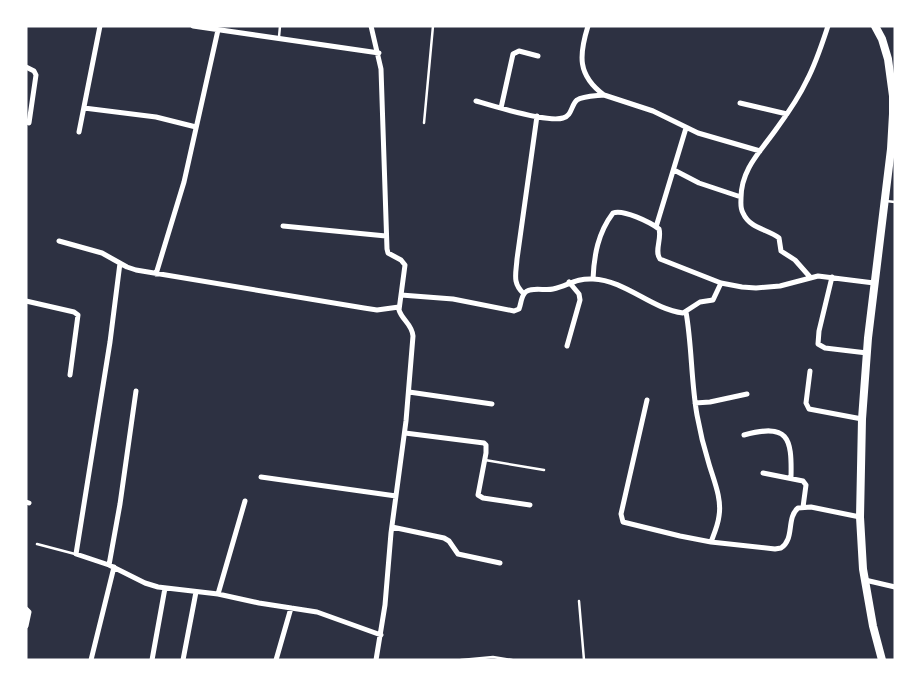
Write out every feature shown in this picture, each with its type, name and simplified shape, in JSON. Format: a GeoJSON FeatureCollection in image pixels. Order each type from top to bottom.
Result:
{"type":"FeatureCollection","features":[{"type":"Feature","properties":{"kind":"main road"},"geometry":{"type":"LineString","coordinates":[[875,26],[891,63],[893,114],[891,149],[866,353],[862,418],[860,517],[861,552],[865,580],[873,626],[882,660]]}},
{"type":"Feature","properties":{"kind":"street"},"geometry":{"type":"LineString","coordinates":[[79,132],[100,26]]}},
{"type":"Feature","properties":{"kind":"street"},"geometry":{"type":"LineString","coordinates":[[193,26],[379,52]]}},
{"type":"Feature","properties":{"kind":"street"},"geometry":{"type":"LineString","coordinates":[[371,26],[379,52],[382,85],[388,254],[401,260],[405,265],[399,307],[400,314],[410,326],[413,336],[405,433],[392,527],[385,605],[376,660]]}},
{"type":"Feature","properties":{"kind":"street"},"geometry":{"type":"LineString","coordinates":[[588,26],[582,45],[581,59],[589,79],[597,90],[604,95],[653,111],[698,133],[760,151]]}},
{"type":"Feature","properties":{"kind":"street"},"geometry":{"type":"LineString","coordinates":[[810,277],[795,260],[781,251],[780,241],[777,236],[762,230],[747,220],[742,213],[742,182],[746,171],[787,114],[807,80],[828,26]]}},
{"type":"Feature","properties":{"kind":"street"},"geometry":{"type":"LineString","coordinates":[[156,274],[184,182],[218,30]]}},
{"type":"Feature","properties":{"kind":"street"},"geometry":{"type":"LineString","coordinates":[[501,108],[513,54],[519,51],[538,56]]}},
{"type":"Feature","properties":{"kind":"street"},"geometry":{"type":"LineString","coordinates":[[26,67],[34,71],[36,75],[29,123]]}},
{"type":"Feature","properties":{"kind":"street"},"geometry":{"type":"LineString","coordinates":[[476,101],[537,116],[565,118],[577,100],[604,95]]}},
{"type":"Feature","properties":{"kind":"street"},"geometry":{"type":"LineString","coordinates":[[740,104],[787,114]]}},
{"type":"Feature","properties":{"kind":"street"},"geometry":{"type":"LineString","coordinates":[[84,108],[156,118],[196,127]]}},
{"type":"Feature","properties":{"kind":"street"},"geometry":{"type":"LineString","coordinates":[[524,294],[517,288],[517,259],[537,116]]}},
{"type":"Feature","properties":{"kind":"street"},"geometry":{"type":"LineString","coordinates":[[656,226],[686,128]]}},
{"type":"Feature","properties":{"kind":"street"},"geometry":{"type":"LineString","coordinates":[[674,170],[699,183],[741,197]]}},
{"type":"Feature","properties":{"kind":"street"},"geometry":{"type":"LineString","coordinates":[[593,279],[593,266],[598,240],[606,222],[613,214],[622,212],[656,226],[660,232],[658,253],[660,259],[721,283],[742,287],[768,288],[810,277],[832,277],[874,283]]}},
{"type":"Feature","properties":{"kind":"street"},"geometry":{"type":"LineString","coordinates":[[284,226],[386,236]]}},
{"type":"Feature","properties":{"kind":"street"},"geometry":{"type":"LineString","coordinates":[[59,241],[96,250],[136,270],[156,274],[377,310],[399,307]]}},
{"type":"Feature","properties":{"kind":"street"},"geometry":{"type":"LineString","coordinates":[[120,263],[110,342],[76,554],[111,566],[145,583],[165,588],[218,594],[259,604],[317,612],[381,635]]}},
{"type":"Feature","properties":{"kind":"street"},"geometry":{"type":"LineString","coordinates":[[832,277],[819,331],[818,344],[825,348],[866,353]]}},
{"type":"Feature","properties":{"kind":"street"},"geometry":{"type":"LineString","coordinates":[[401,295],[453,299],[514,311],[519,308],[524,294],[528,290],[550,290],[569,282],[593,279],[609,282],[679,313],[686,312],[700,302],[713,300],[721,283]]}},
{"type":"Feature","properties":{"kind":"street"},"geometry":{"type":"LineString","coordinates":[[567,346],[580,300],[579,294],[569,282]]}},
{"type":"Feature","properties":{"kind":"street"},"geometry":{"type":"LineString","coordinates":[[26,301],[74,312],[78,315],[70,375]]}},
{"type":"Feature","properties":{"kind":"street"},"geometry":{"type":"LineString","coordinates":[[686,312],[691,345],[695,402],[700,430],[718,492],[720,506],[711,542]]}},
{"type":"Feature","properties":{"kind":"street"},"geometry":{"type":"LineString","coordinates":[[810,371],[806,403],[809,409],[862,418]]}},
{"type":"Feature","properties":{"kind":"street"},"geometry":{"type":"LineString","coordinates":[[91,660],[111,566],[136,391]]}},
{"type":"Feature","properties":{"kind":"street"},"geometry":{"type":"LineString","coordinates":[[409,392],[492,404]]}},
{"type":"Feature","properties":{"kind":"street"},"geometry":{"type":"LineString","coordinates":[[695,402],[710,402],[747,394]]}},
{"type":"Feature","properties":{"kind":"street"},"geometry":{"type":"LineString","coordinates":[[647,400],[621,520],[625,523],[711,542],[760,548],[781,548],[788,540],[794,511],[803,507],[860,517]]}},
{"type":"Feature","properties":{"kind":"street"},"geometry":{"type":"LineString","coordinates":[[744,435],[769,430],[783,434],[789,446],[791,477]]}},
{"type":"Feature","properties":{"kind":"street"},"geometry":{"type":"LineString","coordinates":[[405,433],[482,442],[487,448],[478,495],[483,498],[530,506]]}},
{"type":"Feature","properties":{"kind":"street"},"geometry":{"type":"LineString","coordinates":[[762,473],[791,477],[805,482],[803,507]]}},
{"type":"Feature","properties":{"kind":"street"},"geometry":{"type":"LineString","coordinates":[[261,477],[396,496]]}},
{"type":"Feature","properties":{"kind":"street"},"geometry":{"type":"LineString","coordinates":[[218,594],[245,501]]}},
{"type":"Feature","properties":{"kind":"street"},"geometry":{"type":"LineString","coordinates":[[392,527],[444,538],[449,541],[458,554],[500,563]]}},
{"type":"Feature","properties":{"kind":"street"},"geometry":{"type":"LineString","coordinates":[[865,580],[895,587]]}},
{"type":"Feature","properties":{"kind":"street"},"geometry":{"type":"LineString","coordinates":[[152,660],[165,588]]}},
{"type":"Feature","properties":{"kind":"street"},"geometry":{"type":"LineString","coordinates":[[183,660],[196,592]]}},
{"type":"Feature","properties":{"kind":"street"},"geometry":{"type":"LineString","coordinates":[[26,608],[29,612],[26,626]]}},
{"type":"Feature","properties":{"kind":"street"},"geometry":{"type":"LineString","coordinates":[[276,660],[291,608]]}},
{"type":"Feature","properties":{"kind":"lane"},"geometry":{"type":"LineString","coordinates":[[278,39],[280,26]]}},
{"type":"Feature","properties":{"kind":"lane"},"geometry":{"type":"LineString","coordinates":[[424,123],[433,26]]}},
{"type":"Feature","properties":{"kind":"lane"},"geometry":{"type":"LineString","coordinates":[[884,200],[895,202]]}},
{"type":"Feature","properties":{"kind":"lane"},"geometry":{"type":"LineString","coordinates":[[485,460],[544,470]]}},
{"type":"Feature","properties":{"kind":"lane"},"geometry":{"type":"LineString","coordinates":[[37,544],[76,554]]}},
{"type":"Feature","properties":{"kind":"lane"},"geometry":{"type":"LineString","coordinates":[[578,601],[584,660]]}},
{"type":"Feature","properties":{"kind":"lane"},"geometry":{"type":"LineString","coordinates":[[461,660],[493,658],[512,660]]}}]}
